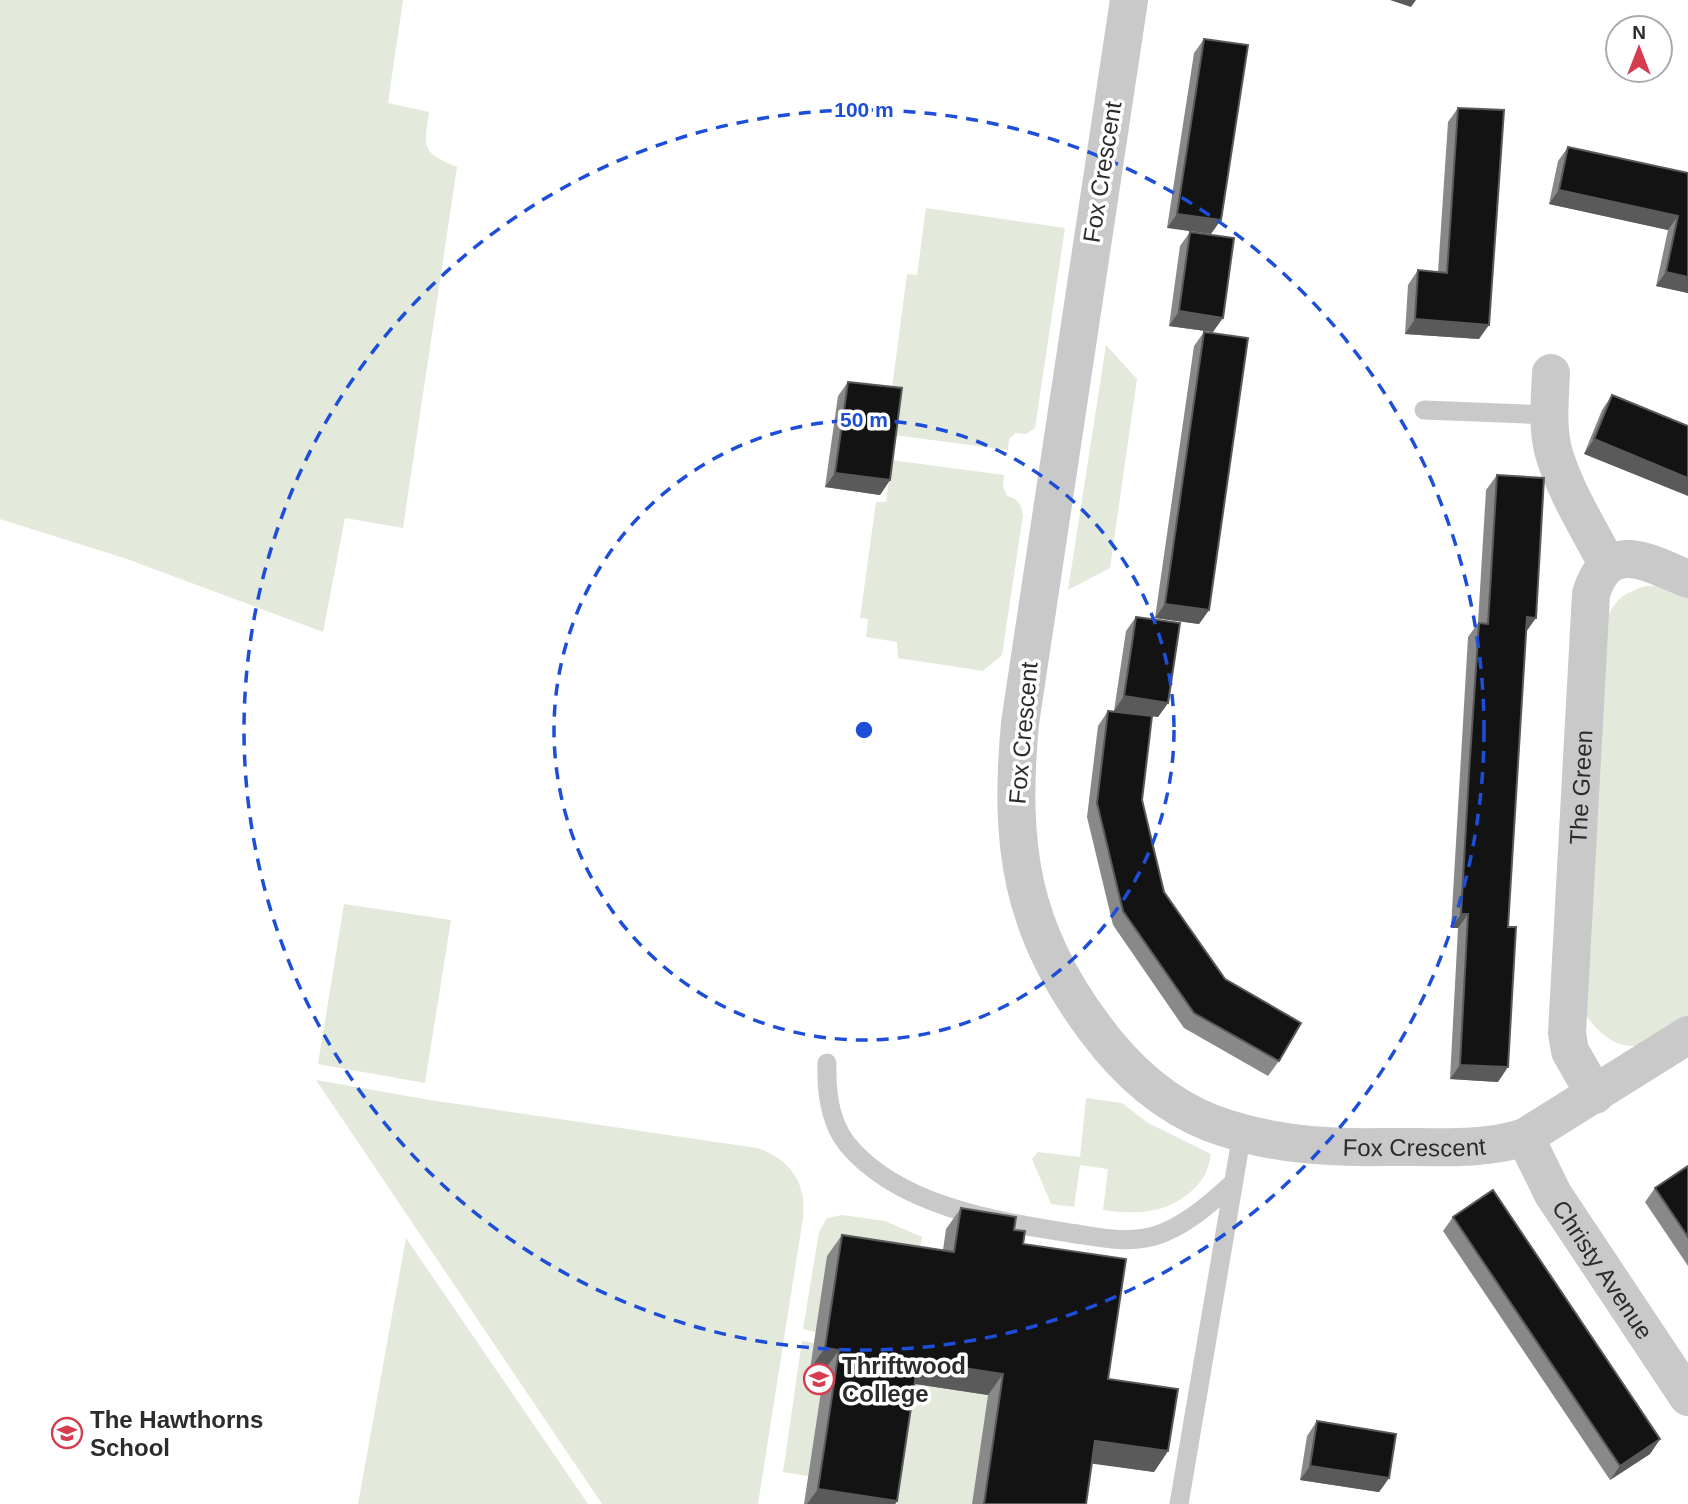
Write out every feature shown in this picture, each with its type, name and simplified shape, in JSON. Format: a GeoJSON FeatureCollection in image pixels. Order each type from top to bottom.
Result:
{"type":"FeatureCollection","features":[{"type":"Feature","properties":{"kind":"street","name":"Fox Crescent"},"geometry":{"type":"LineString","coordinates":[[1129,0],[1020,723],[1016,767],[1020,855],[1034,920],[1051,962],[1073,1000],[1107,1044],[1161,1096],[1193,1114],[1242,1133],[1291,1144],[1357,1147],[1479,1145],[1510,1142],[1525,1137]]}},
{"type":"Feature","properties":{"kind":"street"},"geometry":{"type":"LineString","coordinates":[[1551,373],[1549,415],[1552,448],[1563,479],[1607,564],[1622,558],[1639,559],[1688,579]]}},
{"type":"Feature","properties":{"kind":"street","name":"The Green"},"geometry":{"type":"LineString","coordinates":[[1595,1095],[1570,1051],[1567,1012],[1591,594],[1596,578],[1607,564]]}},
{"type":"Feature","properties":{"kind":"street"},"geometry":{"type":"LineString","coordinates":[[1525,1137],[1688,1035]]}},
{"type":"Feature","properties":{"kind":"street","name":"Christy Avenue"},"geometry":{"type":"LineString","coordinates":[[1525,1137],[1553,1194],[1688,1398]]}},
{"type":"Feature","properties":{"kind":"lane"},"geometry":{"type":"LineString","coordinates":[[1424,410],[1549,415]]}},
{"type":"Feature","properties":{"kind":"lane"},"geometry":{"type":"LineString","coordinates":[[827,1063],[830,1108],[846,1142],[870,1167],[914,1193],[945,1206],[1041,1228],[1117,1240],[1137,1240],[1157,1236],[1175,1227],[1233,1183]]}},
{"type":"Feature","properties":{"kind":"lane"},"geometry":{"type":"LineString","coordinates":[[1179,1504],[1242,1133]]}},
{"type":"Feature","properties":{"kind":"shaded area"},"geometry":{"type":"Polygon","coordinates":[[[0,0],[403,0],[388,103],[429,112],[426,134],[428,148],[437,157],[457,167],[403,528],[345,518],[323,632],[127,559],[0,519],[0,0]]]}},
{"type":"Feature","properties":{"kind":"shaded area"},"geometry":{"type":"Polygon","coordinates":[[[926,208],[1065,228],[1035,428],[1026,434],[1016,433],[1009,439],[1008,450],[894,435],[891,396],[907,274],[917,275],[926,208]]]}},
{"type":"Feature","properties":{"kind":"shaded area"},"geometry":{"type":"Polygon","coordinates":[[[1106,345],[1137,379],[1110,568],[1068,590],[1106,345]]]}},
{"type":"Feature","properties":{"kind":"shaded area"},"geometry":{"type":"Polygon","coordinates":[[[891,460],[1004,475],[1003,486],[1007,496],[1014,498],[1020,505],[1023,515],[1002,655],[983,671],[898,658],[897,642],[866,637],[868,619],[860,618],[876,502],[886,502],[891,460]]]}},
{"type":"Feature","properties":{"kind":"shaded area"},"geometry":{"type":"Polygon","coordinates":[[[1646,586],[1669,586],[1688,595],[1688,1016],[1645,1043],[1631,1046],[1622,1045],[1606,1036],[1582,1009],[1607,619],[1622,597],[1646,586]]]}},
{"type":"Feature","properties":{"kind":"shaded area"},"geometry":{"type":"Polygon","coordinates":[[[344,904],[451,920],[425,1083],[318,1064],[344,904]]]}},
{"type":"Feature","properties":{"kind":"shaded area"},"geometry":{"type":"Polygon","coordinates":[[[316,1080],[430,1100],[757,1148],[787,1166],[799,1183],[804,1205],[803,1218],[758,1504],[602,1504],[316,1080]]]}},
{"type":"Feature","properties":{"kind":"shaded area"},"geometry":{"type":"Polygon","coordinates":[[[1086,1098],[1122,1103],[1148,1123],[1211,1154],[1206,1172],[1197,1186],[1177,1202],[1157,1210],[1103,1210],[1108,1169],[1080,1165],[1074,1207],[1051,1204],[1032,1159],[1038,1152],[1080,1157],[1086,1098]]]}},
{"type":"Feature","properties":{"kind":"shaded area"},"geometry":{"type":"Polygon","coordinates":[[[842,1215],[885,1221],[922,1237],[916,1269],[816,1332],[803,1329],[819,1232],[827,1218],[842,1215]]]}},
{"type":"Feature","properties":{"kind":"shaded area"},"geometry":{"type":"Polygon","coordinates":[[[406,1238],[588,1504],[358,1504],[406,1238]]]}},
{"type":"Feature","properties":{"kind":"shaded area"},"geometry":{"type":"Polygon","coordinates":[[[802,1341],[814,1343],[810,1369],[824,1371],[808,1476],[783,1472],[802,1341]]]}},
{"type":"Feature","properties":{"kind":"shaded area"},"geometry":{"type":"Polygon","coordinates":[[[903,1382],[988,1395],[972,1504],[885,1504],[903,1382]]]}},
{"type":"Feature","properties":{"kind":"building"},"geometry":{"type":"Polygon","coordinates":[[[1204,39],[1248,45],[1221,220],[1177,214],[1204,39]]]}},
{"type":"Feature","properties":{"kind":"building"},"geometry":{"type":"Polygon","coordinates":[[[1458,108],[1504,110],[1489,325],[1415,319],[1418,270],[1447,273],[1458,108]]]}},
{"type":"Feature","properties":{"kind":"building"},"geometry":{"type":"Polygon","coordinates":[[[1568,147],[1688,173],[1688,277],[1666,272],[1678,216],[1559,190],[1568,147]]]}},
{"type":"Feature","properties":{"kind":"building"},"geometry":{"type":"Polygon","coordinates":[[[1190,232],[1234,238],[1223,318],[1179,311],[1190,232]]]}},
{"type":"Feature","properties":{"kind":"building"},"geometry":{"type":"Polygon","coordinates":[[[1204,332],[1248,338],[1209,610],[1165,604],[1204,332]]]}},
{"type":"Feature","properties":{"kind":"building"},"geometry":{"type":"Polygon","coordinates":[[[848,382],[902,388],[890,480],[835,473],[848,382]]]}},
{"type":"Feature","properties":{"kind":"building"},"geometry":{"type":"Polygon","coordinates":[[[1612,395],[1688,426],[1688,478],[1594,439],[1612,395]]]}},
{"type":"Feature","properties":{"kind":"building"},"geometry":{"type":"Polygon","coordinates":[[[1497,475],[1544,478],[1536,618],[1527,617],[1508,927],[1516,927],[1508,1067],[1460,1065],[1468,914],[1461,914],[1469,773],[1479,623],[1488,624],[1497,475]]]}},
{"type":"Feature","properties":{"kind":"building"},"geometry":{"type":"Polygon","coordinates":[[[1136,617],[1180,623],[1168,703],[1124,696],[1136,617]]]}},
{"type":"Feature","properties":{"kind":"building"},"geometry":{"type":"Polygon","coordinates":[[[1108,711],[1152,716],[1142,800],[1164,892],[1225,979],[1301,1023],[1279,1061],[1194,1013],[1123,911],[1097,803],[1108,711]]]}},
{"type":"Feature","properties":{"kind":"building"},"geometry":{"type":"Polygon","coordinates":[[[1688,1166],[1688,1237],[1655,1188],[1688,1166]]]}},
{"type":"Feature","properties":{"kind":"building"},"geometry":{"type":"Polygon","coordinates":[[[1493,1190],[1660,1439],[1620,1466],[1453,1217],[1493,1190]]]}},
{"type":"Feature","properties":{"kind":"building"},"geometry":{"type":"Polygon","coordinates":[[[961,1208],[1016,1217],[1014,1230],[1025,1231],[1023,1244],[1126,1259],[1108,1379],[1178,1389],[1168,1451],[1095,1441],[1086,1504],[984,1504],[1003,1374],[918,1361],[897,1501],[818,1489],[839,1350],[825,1348],[842,1235],[954,1252],[961,1208]]]}},
{"type":"Feature","properties":{"kind":"building"},"geometry":{"type":"Polygon","coordinates":[[[1317,1421],[1396,1434],[1389,1478],[1310,1466],[1317,1421]]]}},
{"type":"Feature","properties":{"kind":"place","name":"Thriftwood College"},"geometry":{"type":"Point","coordinates":[819,1379]}},
{"type":"Feature","properties":{"kind":"place","name":"The Hawthorns School"},"geometry":{"type":"Point","coordinates":[67,1433]}}]}
